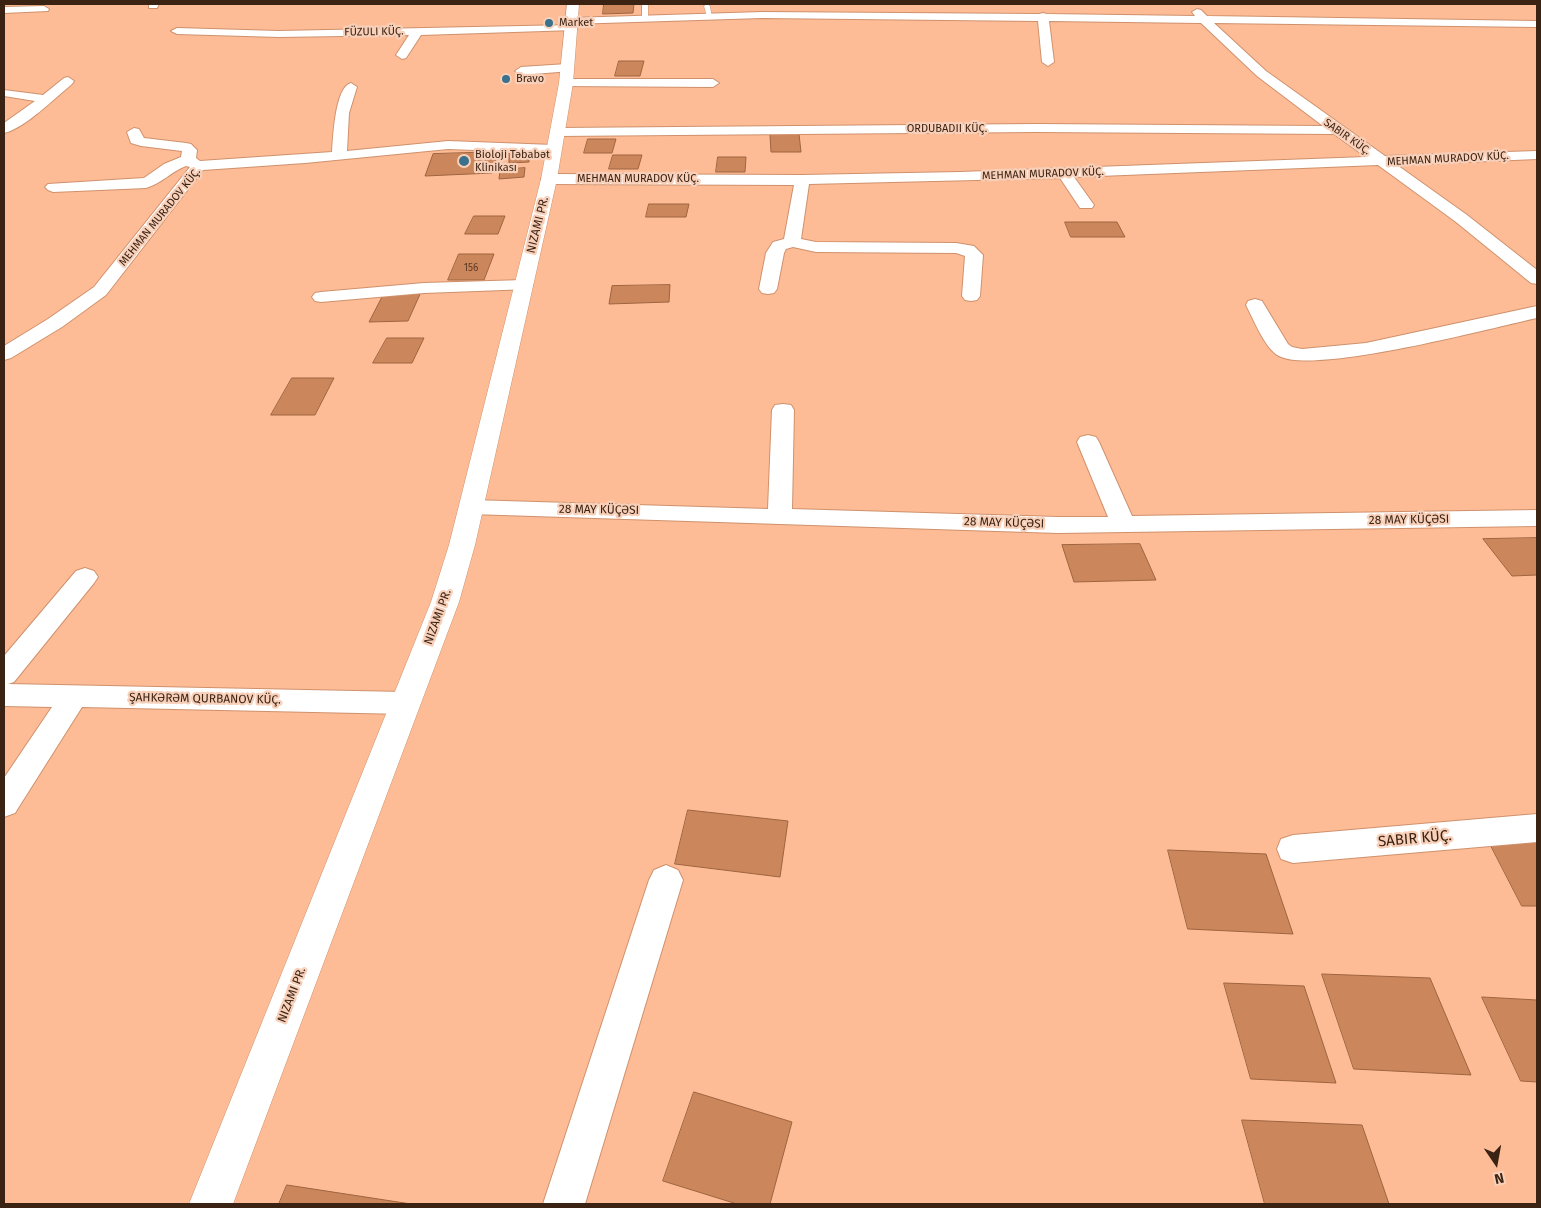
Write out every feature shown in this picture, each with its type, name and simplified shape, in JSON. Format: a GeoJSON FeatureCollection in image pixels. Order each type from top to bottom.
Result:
{"type":"FeatureCollection","features":[{"type":"Feature","properties":{"kind":"street","name":"SABIR KÜÇ."},"geometry":{"type":"LineString","coordinates":[[1190,4],[1244,59],[1336,130],[1465,222],[1537,279]]}},
{"type":"Feature","properties":{"kind":"street"},"geometry":{"type":"LineString","coordinates":[[4,10],[44,9]]}},
{"type":"Feature","properties":{"kind":"street","name":"FÜZULI KÜÇ."},"geometry":{"type":"LineString","coordinates":[[176,31],[279,34],[417,32],[445,31],[572,18],[645,19],[709,12],[798,15],[1043,16],[1537,24]]}},
{"type":"Feature","properties":{"kind":"street"},"geometry":{"type":"LineString","coordinates":[[1043,16],[1048,62]]}},
{"type":"Feature","properties":{"kind":"street","name":"NIZAMI PR."},"geometry":{"type":"LineString","coordinates":[[211,1204],[445,602],[462,544],[549,179],[566,75],[572,18]]}},
{"type":"Feature","properties":{"kind":"street"},"geometry":{"type":"LineString","coordinates":[[4,19],[27,21]]}},
{"type":"Feature","properties":{"kind":"street"},"geometry":{"type":"LineString","coordinates":[[429,21],[445,31]]}},
{"type":"Feature","properties":{"kind":"street"},"geometry":{"type":"LineString","coordinates":[[402,55],[417,32]]}},
{"type":"Feature","properties":{"kind":"street"},"geometry":{"type":"LineString","coordinates":[[269,48],[279,34]]}},
{"type":"Feature","properties":{"kind":"street"},"geometry":{"type":"LineString","coordinates":[[521,70],[566,75],[713,82]]}},
{"type":"Feature","properties":{"kind":"street"},"geometry":{"type":"LineString","coordinates":[[4,130],[68,81]]}},
{"type":"Feature","properties":{"kind":"street"},"geometry":{"type":"LineString","coordinates":[[339,156],[342,113],[351,87]]}},
{"type":"Feature","properties":{"kind":"street"},"geometry":{"type":"LineString","coordinates":[[6,93],[45,99]]}},
{"type":"Feature","properties":{"kind":"street","name":"ORDUBADII KÜÇ."},"geometry":{"type":"LineString","coordinates":[[556,140],[1026,128],[1336,130]]}},
{"type":"Feature","properties":{"kind":"street"},"geometry":{"type":"LineString","coordinates":[[53,187],[146,183],[154,180],[164,171],[175,165],[193,163],[190,150],[186,147],[141,142],[136,140],[134,132]]}},
{"type":"Feature","properties":{"kind":"street","name":"MEHMAN MURADOV KÜÇ."},"geometry":{"type":"LineString","coordinates":[[4,354],[55,323],[100,291],[193,163],[339,156],[463,144],[508,148],[556,140]]}},
{"type":"Feature","properties":{"kind":"street","name":"MEHMAN MURADOV KÜÇ."},"geometry":{"type":"LineString","coordinates":[[549,179],[802,180],[1064,173],[1537,155]]}},
{"type":"Feature","properties":{"kind":"street"},"geometry":{"type":"LineString","coordinates":[[1064,173],[1086,205]]}},
{"type":"Feature","properties":{"kind":"street"},"geometry":{"type":"LineString","coordinates":[[792,242],[802,180]]}},
{"type":"Feature","properties":{"kind":"street"},"geometry":{"type":"LineString","coordinates":[[768,289],[775,254],[779,246],[792,242],[816,247],[956,248],[968,250],[974,255],[971,296]]}},
{"type":"Feature","properties":{"kind":"street"},"geometry":{"type":"LineString","coordinates":[[321,297],[424,288],[524,285]]}},
{"type":"Feature","properties":{"kind":"street"},"geometry":{"type":"LineString","coordinates":[[1255,305],[1280,346],[1287,353],[1298,357],[1346,353],[1537,312]]}},
{"type":"Feature","properties":{"kind":"street"},"geometry":{"type":"LineString","coordinates":[[780,515],[783,410]]}},
{"type":"Feature","properties":{"kind":"street"},"geometry":{"type":"LineString","coordinates":[[1088,442],[1123,524]]}},
{"type":"Feature","properties":{"kind":"street","name":"28 MAY KÜÇƏSI"},"geometry":{"type":"LineString","coordinates":[[471,507],[1058,525],[1537,518]]}},
{"type":"Feature","properties":{"kind":"street"},"geometry":{"type":"LineString","coordinates":[[4,675],[85,577]]}},
{"type":"Feature","properties":{"kind":"street","name":"ŞAHKƏRƏM QURBANOV KÜÇ."},"geometry":{"type":"LineString","coordinates":[[4,695],[405,703]]}},
{"type":"Feature","properties":{"kind":"street"},"geometry":{"type":"LineString","coordinates":[[4,804],[74,696]]}},
{"type":"Feature","properties":{"kind":"street","name":"SABIR KÜÇ."},"geometry":{"type":"LineString","coordinates":[[1293,849],[1537,828]]}},
{"type":"Feature","properties":{"kind":"street"},"geometry":{"type":"LineString","coordinates":[[564,1204],[666,880]]}},
{"type":"Feature","properties":{"kind":"lane"},"geometry":{"type":"LineString","coordinates":[[645,4],[645,19]]}},
{"type":"Feature","properties":{"kind":"building"},"geometry":{"type":"Polygon","coordinates":[[[604,4],[634,4],[633,13],[603,14],[604,4]]]}},
{"type":"Feature","properties":{"kind":"building"},"geometry":{"type":"Polygon","coordinates":[[[619,61],[644,61],[640,76],[615,76],[619,61]]]}},
{"type":"Feature","properties":{"kind":"building"},"geometry":{"type":"Polygon","coordinates":[[[799,134],[801,152],[771,152],[770,135],[799,134]]]}},
{"type":"Feature","properties":{"kind":"building"},"geometry":{"type":"Polygon","coordinates":[[[588,139],[616,139],[612,153],[584,153],[588,139]]]}},
{"type":"Feature","properties":{"kind":"building"},"geometry":{"type":"Polygon","coordinates":[[[498,152],[492,173],[425,176],[433,154],[498,152]]]}},
{"type":"Feature","properties":{"kind":"building"},"geometry":{"type":"Polygon","coordinates":[[[529,152],[529,162],[509,163],[509,153],[529,152]]]}},
{"type":"Feature","properties":{"kind":"building"},"geometry":{"type":"Polygon","coordinates":[[[613,155],[642,155],[638,169],[609,169],[613,155]]]}},
{"type":"Feature","properties":{"kind":"building"},"geometry":{"type":"Polygon","coordinates":[[[718,157],[746,157],[745,172],[716,172],[718,157]]]}},
{"type":"Feature","properties":{"kind":"building"},"geometry":{"type":"Polygon","coordinates":[[[525,168],[524,177],[499,179],[500,170],[525,168]]]}},
{"type":"Feature","properties":{"kind":"building"},"geometry":{"type":"Polygon","coordinates":[[[649,204],[689,204],[686,217],[646,217],[649,204]]]}},
{"type":"Feature","properties":{"kind":"building"},"geometry":{"type":"Polygon","coordinates":[[[474,216],[505,216],[498,234],[465,234],[474,216]]]}},
{"type":"Feature","properties":{"kind":"building"},"geometry":{"type":"Polygon","coordinates":[[[1065,222],[1117,222],[1125,237],[1071,237],[1065,222]]]}},
{"type":"Feature","properties":{"kind":"building"},"geometry":{"type":"Polygon","coordinates":[[[459,254],[494,254],[484,280],[448,280],[459,254]]]}},
{"type":"Feature","properties":{"kind":"building"},"geometry":{"type":"Polygon","coordinates":[[[670,285],[669,302],[609,304],[612,286],[670,285]]]}},
{"type":"Feature","properties":{"kind":"building"},"geometry":{"type":"Polygon","coordinates":[[[421,292],[408,321],[369,322],[384,293],[421,292]]]}},
{"type":"Feature","properties":{"kind":"building"},"geometry":{"type":"Polygon","coordinates":[[[387,338],[424,338],[412,363],[373,363],[387,338]]]}},
{"type":"Feature","properties":{"kind":"building"},"geometry":{"type":"Polygon","coordinates":[[[292,378],[334,378],[315,415],[271,415],[292,378]]]}},
{"type":"Feature","properties":{"kind":"building"},"geometry":{"type":"Polygon","coordinates":[[[1537,538],[1537,575],[1512,576],[1483,539],[1537,538]]]}},
{"type":"Feature","properties":{"kind":"building"},"geometry":{"type":"Polygon","coordinates":[[[1140,544],[1156,580],[1074,582],[1062,545],[1140,544]]]}},
{"type":"Feature","properties":{"kind":"building"},"geometry":{"type":"Polygon","coordinates":[[[688,810],[788,821],[780,877],[675,864],[688,810]]]}},
{"type":"Feature","properties":{"kind":"building"},"geometry":{"type":"Polygon","coordinates":[[[1488,840],[1537,842],[1537,906],[1522,906],[1488,840]]]}},
{"type":"Feature","properties":{"kind":"building"},"geometry":{"type":"Polygon","coordinates":[[[1168,850],[1266,854],[1293,934],[1188,929],[1168,850]]]}},
{"type":"Feature","properties":{"kind":"building"},"geometry":{"type":"Polygon","coordinates":[[[1322,974],[1430,978],[1471,1075],[1354,1069],[1322,974]]]}},
{"type":"Feature","properties":{"kind":"building"},"geometry":{"type":"Polygon","coordinates":[[[1224,983],[1304,986],[1336,1083],[1251,1079],[1224,983]]]}},
{"type":"Feature","properties":{"kind":"building"},"geometry":{"type":"Polygon","coordinates":[[[1482,997],[1537,1000],[1537,1082],[1521,1081],[1482,997]]]}},
{"type":"Feature","properties":{"kind":"building"},"geometry":{"type":"Polygon","coordinates":[[[694,1092],[792,1122],[770,1204],[737,1204],[663,1181],[694,1092]]]}},
{"type":"Feature","properties":{"kind":"building"},"geometry":{"type":"Polygon","coordinates":[[[1242,1120],[1362,1125],[1389,1204],[1265,1204],[1242,1120]]]}},
{"type":"Feature","properties":{"kind":"building"},"geometry":{"type":"Polygon","coordinates":[[[287,1185],[411,1204],[279,1204],[287,1185]]]}},
{"type":"Feature","properties":{"kind":"place","name":"Market"},"geometry":{"type":"Point","coordinates":[549,23]}},
{"type":"Feature","properties":{"kind":"place","name":"Bravo"},"geometry":{"type":"Point","coordinates":[506,79]}},
{"type":"Feature","properties":{"kind":"place","name":"Bioloji Təbabət Klinikası"},"geometry":{"type":"Point","coordinates":[464,161]}}]}
